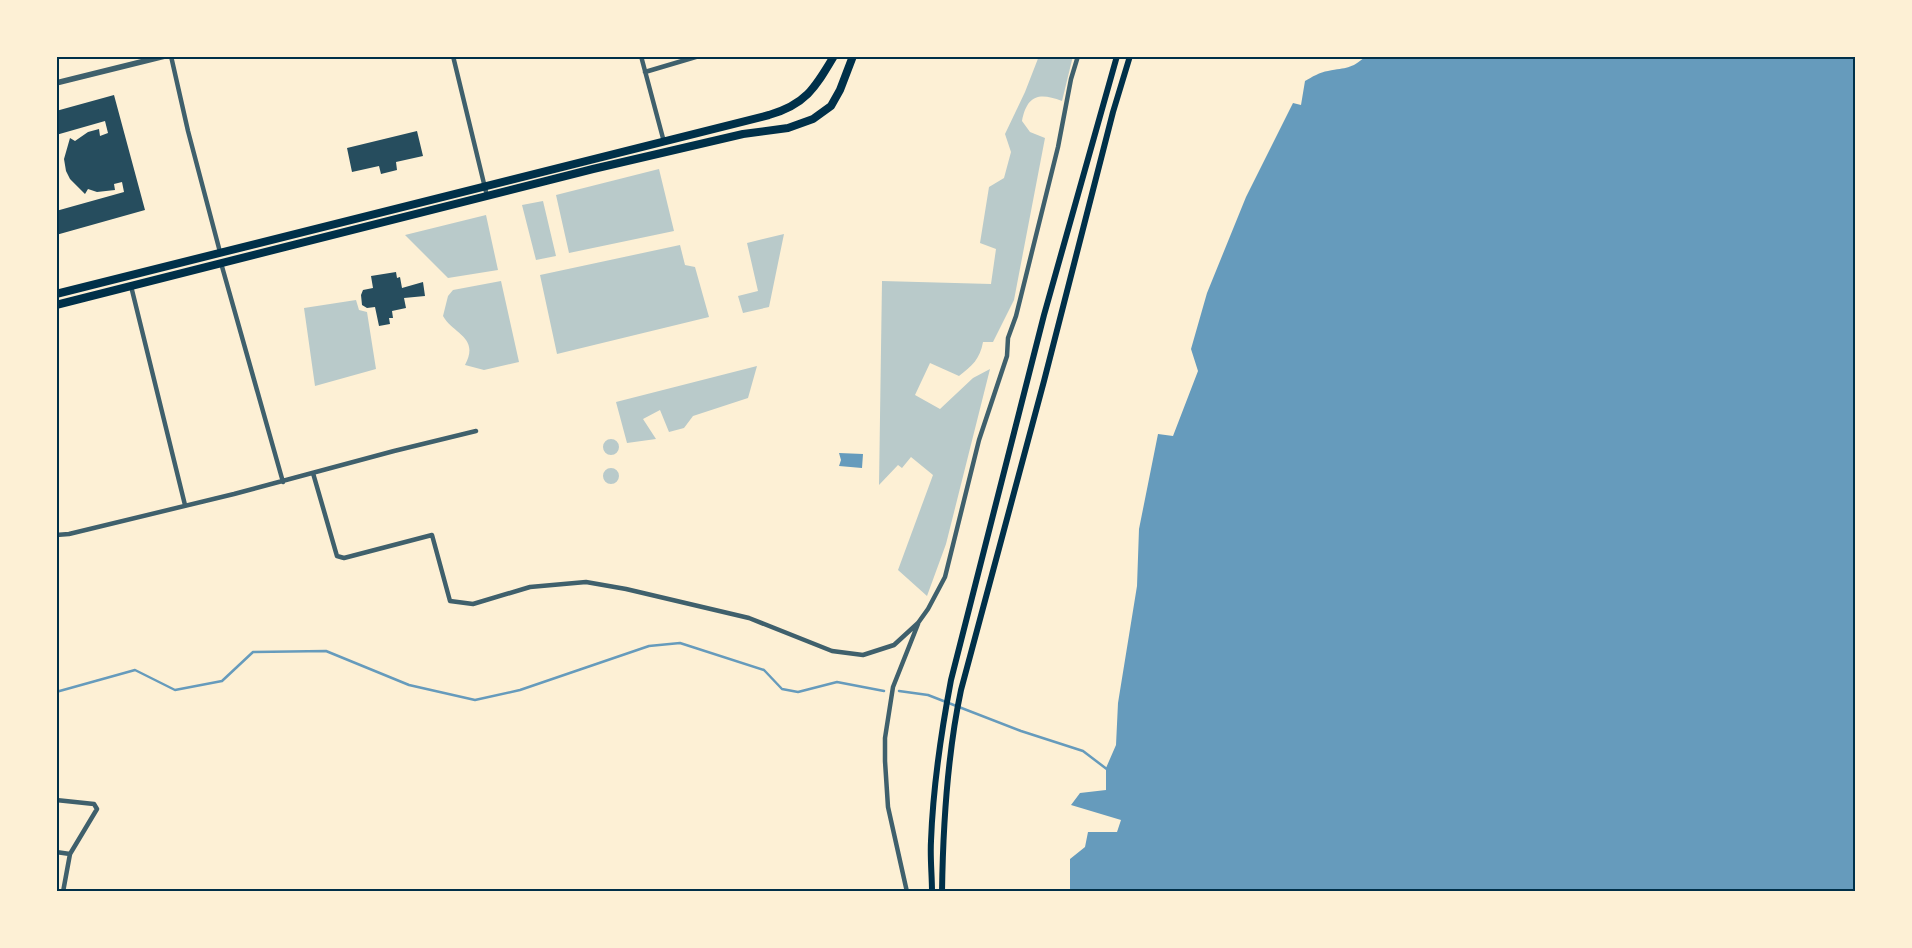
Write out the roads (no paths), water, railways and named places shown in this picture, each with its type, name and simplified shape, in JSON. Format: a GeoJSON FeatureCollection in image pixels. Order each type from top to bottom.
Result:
{"type":"FeatureCollection","features":[{"type":"Feature","properties":{"kind":"main road"},"geometry":{"type":"LineString","coordinates":[[56,294],[756,119],[791,108],[806,97],[834,56]]}},
{"type":"Feature","properties":{"kind":"main road"},"geometry":{"type":"LineString","coordinates":[[56,305],[713,141],[760,131],[788,128],[822,114],[831,106],[840,90],[853,56]]}},
{"type":"Feature","properties":{"kind":"main road"},"geometry":{"type":"LineString","coordinates":[[932,892],[931,842],[940,736],[952,680],[1044,315],[1117,56]]}},
{"type":"Feature","properties":{"kind":"main road"},"geometry":{"type":"LineString","coordinates":[[942,892],[948,765],[959,699],[1044,381],[1113,112],[1130,56]]}},
{"type":"Feature","properties":{"kind":"street"},"geometry":{"type":"LineString","coordinates":[[56,83],[165,56]]}},
{"type":"Feature","properties":{"kind":"street"},"geometry":{"type":"LineString","coordinates":[[171,56],[188,132],[220,252]]}},
{"type":"Feature","properties":{"kind":"street"},"geometry":{"type":"LineString","coordinates":[[459,56],[453,57],[488,196]]}},
{"type":"Feature","properties":{"kind":"street"},"geometry":{"type":"LineString","coordinates":[[642,56],[664,142]]}},
{"type":"Feature","properties":{"kind":"street"},"geometry":{"type":"LineString","coordinates":[[645,72],[699,56]]}},
{"type":"Feature","properties":{"kind":"street"},"geometry":{"type":"LineString","coordinates":[[313,473],[336,556],[344,558],[432,535],[450,601],[473,604],[530,587],[586,582],[626,588],[749,618],[832,651],[863,656],[894,645],[918,623],[946,577],[979,440],[1007,356],[1008,338],[1016,316],[1058,147],[1071,79],[1078,56]]}},
{"type":"Feature","properties":{"kind":"street"},"geometry":{"type":"LineString","coordinates":[[221,263],[283,482]]}},
{"type":"Feature","properties":{"kind":"street"},"geometry":{"type":"LineString","coordinates":[[131,285],[185,505]]}},
{"type":"Feature","properties":{"kind":"street"},"geometry":{"type":"LineString","coordinates":[[56,535],[77,532],[283,482],[394,451],[476,431]]}},
{"type":"Feature","properties":{"kind":"street"},"geometry":{"type":"LineString","coordinates":[[907,892],[888,807],[885,738],[893,687],[918,623]]}},
{"type":"Feature","properties":{"kind":"street"},"geometry":{"type":"LineString","coordinates":[[56,800],[94,804],[97,809],[70,854],[63,889],[56,885]]}},
{"type":"Feature","properties":{"kind":"street"},"geometry":{"type":"LineString","coordinates":[[56,852],[70,854]]}},
{"type":"Feature","properties":{"kind":"water"},"geometry":{"type":"Polygon","coordinates":[[[1366,56],[1856,56],[1856,892],[1070,892],[1070,859],[1085,847],[1088,832],[1117,832],[1121,820],[1071,805],[1080,793],[1106,790],[1106,768],[1116,745],[1118,703],[1137,586],[1139,529],[1158,434],[1173,436],[1198,371],[1191,349],[1207,293],[1246,197],[1293,103],[1301,105],[1305,81],[1322,72],[1352,66],[1366,56]]]}},
{"type":"Feature","properties":{"kind":"water"},"geometry":{"type":"Polygon","coordinates":[[[839,453],[863,454],[862,468],[839,466],[841,460],[839,453]]]}},
{"type":"Feature","properties":{"kind":"waterway"},"geometry":{"type":"LineString","coordinates":[[56,692],[135,670],[175,690],[222,681],[253,652],[326,651],[409,685],[475,700],[520,690],[649,646],[680,643],[764,670],[782,689],[798,692],[837,682],[884,691]]}},
{"type":"Feature","properties":{"kind":"waterway"},"geometry":{"type":"LineString","coordinates":[[899,691],[928,695],[1021,731],[1083,751],[1108,770]]}}]}
